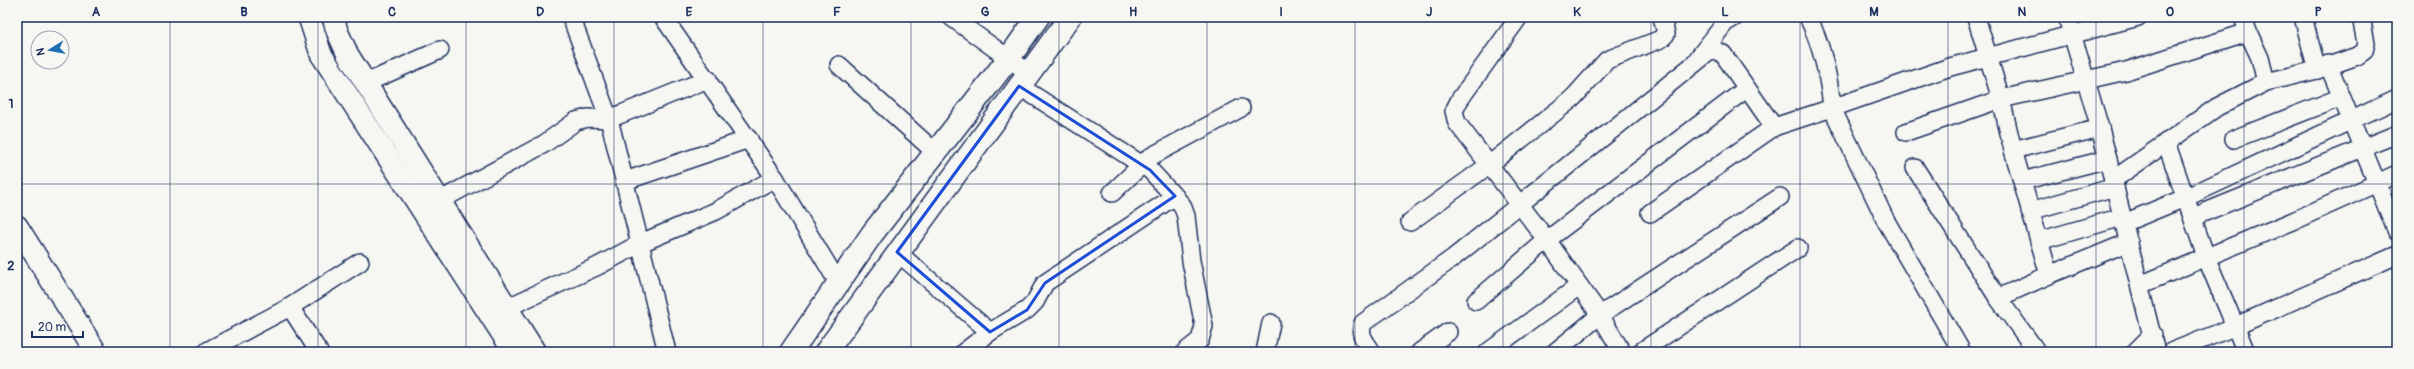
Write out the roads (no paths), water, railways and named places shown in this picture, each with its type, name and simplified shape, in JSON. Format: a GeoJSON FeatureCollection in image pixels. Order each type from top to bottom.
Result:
{"type":"FeatureCollection","features":[{"type":"Feature","properties":{"kind":"main road"},"geometry":{"type":"LineString","coordinates":[[791,352],[872,234],[1009,58],[1038,17]]}},
{"type":"Feature","properties":{"kind":"main road"},"geometry":{"type":"LineString","coordinates":[[826,352],[897,252],[1070,17]]}},
{"type":"Feature","properties":{"kind":"street"},"geometry":{"type":"LineString","coordinates":[[309,17],[321,54],[510,351]]}},
{"type":"Feature","properties":{"kind":"street"},"geometry":{"type":"LineString","coordinates":[[333,17],[337,31],[348,55],[535,352]]}},
{"type":"Feature","properties":{"kind":"street"},"geometry":{"type":"LineString","coordinates":[[571,17],[609,119],[667,352]]}},
{"type":"Feature","properties":{"kind":"street"},"geometry":{"type":"LineString","coordinates":[[663,17],[708,79],[775,178],[839,284]]}},
{"type":"Feature","properties":{"kind":"street"},"geometry":{"type":"LineString","coordinates":[[952,17],[1009,58],[1024,79],[1150,170],[1182,205],[1186,216],[1191,261],[1204,326],[1200,340],[1185,352]]}},
{"type":"Feature","properties":{"kind":"street"},"geometry":{"type":"LineString","coordinates":[[1519,17],[1460,99],[1454,111],[1457,123],[1464,135],[1520,204],[1546,240],[1600,315],[1622,352]]}},
{"type":"Feature","properties":{"kind":"street"},"geometry":{"type":"LineString","coordinates":[[1410,222],[1489,165],[1573,98],[1608,60],[1661,39],[1666,34],[1662,17]]}},
{"type":"Feature","properties":{"kind":"street"},"geometry":{"type":"LineString","coordinates":[[1696,61],[1717,33],[1735,17]]}},
{"type":"Feature","properties":{"kind":"street"},"geometry":{"type":"LineString","coordinates":[[1808,17],[1819,40],[1824,59],[1832,108],[1886,221],[1962,352]]}},
{"type":"Feature","properties":{"kind":"street"},"geometry":{"type":"LineString","coordinates":[[1976,17],[2001,99],[2013,150],[2048,275]]}},
{"type":"Feature","properties":{"kind":"street"},"geometry":{"type":"LineString","coordinates":[[2067,17],[2100,128],[2153,334],[2156,352]]}},
{"type":"Feature","properties":{"kind":"street"},"geometry":{"type":"LineString","coordinates":[[1650,214],[1774,127],[1950,67],[1988,58],[2134,17]]}},
{"type":"Feature","properties":{"kind":"street"},"geometry":{"type":"LineString","coordinates":[[2303,17],[2323,67],[2342,97],[2352,119],[2397,232]]}},
{"type":"Feature","properties":{"kind":"street"},"geometry":{"type":"LineString","coordinates":[[2030,211],[2114,184],[2166,142],[2217,107],[2266,82],[2323,67],[2357,56],[2364,51],[2366,43],[2361,17]]}},
{"type":"Feature","properties":{"kind":"street"},"geometry":{"type":"LineString","coordinates":[[1906,132],[2001,99],[2126,71],[2246,25],[2260,58],[2266,82]]}},
{"type":"Feature","properties":{"kind":"street"},"geometry":{"type":"LineString","coordinates":[[366,83],[440,50]]}},
{"type":"Feature","properties":{"kind":"street"},"geometry":{"type":"LineString","coordinates":[[1372,352],[1362,336],[1360,330],[1362,323],[1453,258],[1709,52],[1717,51],[1723,54],[1774,127]]}},
{"type":"Feature","properties":{"kind":"street"},"geometry":{"type":"LineString","coordinates":[[839,64],[936,152]]}},
{"type":"Feature","properties":{"kind":"street"},"geometry":{"type":"LineString","coordinates":[[439,201],[544,144],[576,121],[588,118],[609,119],[708,79]]}},
{"type":"Feature","properties":{"kind":"street"},"geometry":{"type":"LineString","coordinates":[[1476,301],[1546,240],[1746,89]]}},
{"type":"Feature","properties":{"kind":"street"},"geometry":{"type":"LineString","coordinates":[[2234,139],[2342,97]]}},
{"type":"Feature","properties":{"kind":"street"},"geometry":{"type":"LineString","coordinates":[[2039,241],[2123,220],[2187,197],[2397,99]]}},
{"type":"Feature","properties":{"kind":"street"},"geometry":{"type":"LineString","coordinates":[[1112,193],[1150,157],[1241,108]]}},
{"type":"Feature","properties":{"kind":"street"},"geometry":{"type":"LineString","coordinates":[[2013,150],[2100,128]]}},
{"type":"Feature","properties":{"kind":"street"},"geometry":{"type":"LineString","coordinates":[[2193,217],[2397,134]]}},
{"type":"Feature","properties":{"kind":"street"},"geometry":{"type":"LineString","coordinates":[[625,181],[749,139]]}},
{"type":"Feature","properties":{"kind":"street"},"geometry":{"type":"LineString","coordinates":[[2166,142],[2187,197],[2206,257],[2246,352]]}},
{"type":"Feature","properties":{"kind":"street"},"geometry":{"type":"LineString","coordinates":[[2022,181],[2108,159]]}},
{"type":"Feature","properties":{"kind":"street"},"geometry":{"type":"LineString","coordinates":[[1916,168],[2032,351]]}},
{"type":"Feature","properties":{"kind":"street"},"geometry":{"type":"LineString","coordinates":[[2140,285],[2293,221],[2377,181],[2397,174]]}},
{"type":"Feature","properties":{"kind":"street"},"geometry":{"type":"LineString","coordinates":[[506,308],[598,266],[641,243],[716,211],[775,178]]}},
{"type":"Feature","properties":{"kind":"street"},"geometry":{"type":"LineString","coordinates":[[964,352],[990,332],[1027,310],[1035,302],[1046,283],[1175,196]]}},
{"type":"Feature","properties":{"kind":"street"},"geometry":{"type":"LineString","coordinates":[[1555,352],[1600,315],[1780,197]]}},
{"type":"Feature","properties":{"kind":"street"},"geometry":{"type":"LineString","coordinates":[[17,226],[96,352]]}},
{"type":"Feature","properties":{"kind":"street"},"geometry":{"type":"LineString","coordinates":[[1998,298],[2048,275],[2129,242]]}},
{"type":"Feature","properties":{"kind":"street"},"geometry":{"type":"LineString","coordinates":[[1640,352],[1798,248]]}},
{"type":"Feature","properties":{"kind":"street"},"geometry":{"type":"LineString","coordinates":[[897,252],[990,332]]}},
{"type":"Feature","properties":{"kind":"street"},"geometry":{"type":"LineString","coordinates":[[2171,352],[2236,326],[2397,255]]}},
{"type":"Feature","properties":{"kind":"street"},"geometry":{"type":"LineString","coordinates":[[207,351],[290,307],[360,262]]}},
{"type":"Feature","properties":{"kind":"street"},"geometry":{"type":"LineString","coordinates":[[1488,352],[1579,286]]}},
{"type":"Feature","properties":{"kind":"street"},"geometry":{"type":"LineString","coordinates":[[290,307],[319,352]]}},
{"type":"Feature","properties":{"kind":"street"},"geometry":{"type":"LineString","coordinates":[[1265,352],[1270,323]]}},
{"type":"Feature","properties":{"kind":"street"},"geometry":{"type":"LineString","coordinates":[[1420,352],[1448,332]]}},
{"type":"Feature","properties":{"kind":"street"},"geometry":{"type":"LineString","coordinates":[[2135,352],[2153,334]]}}]}
